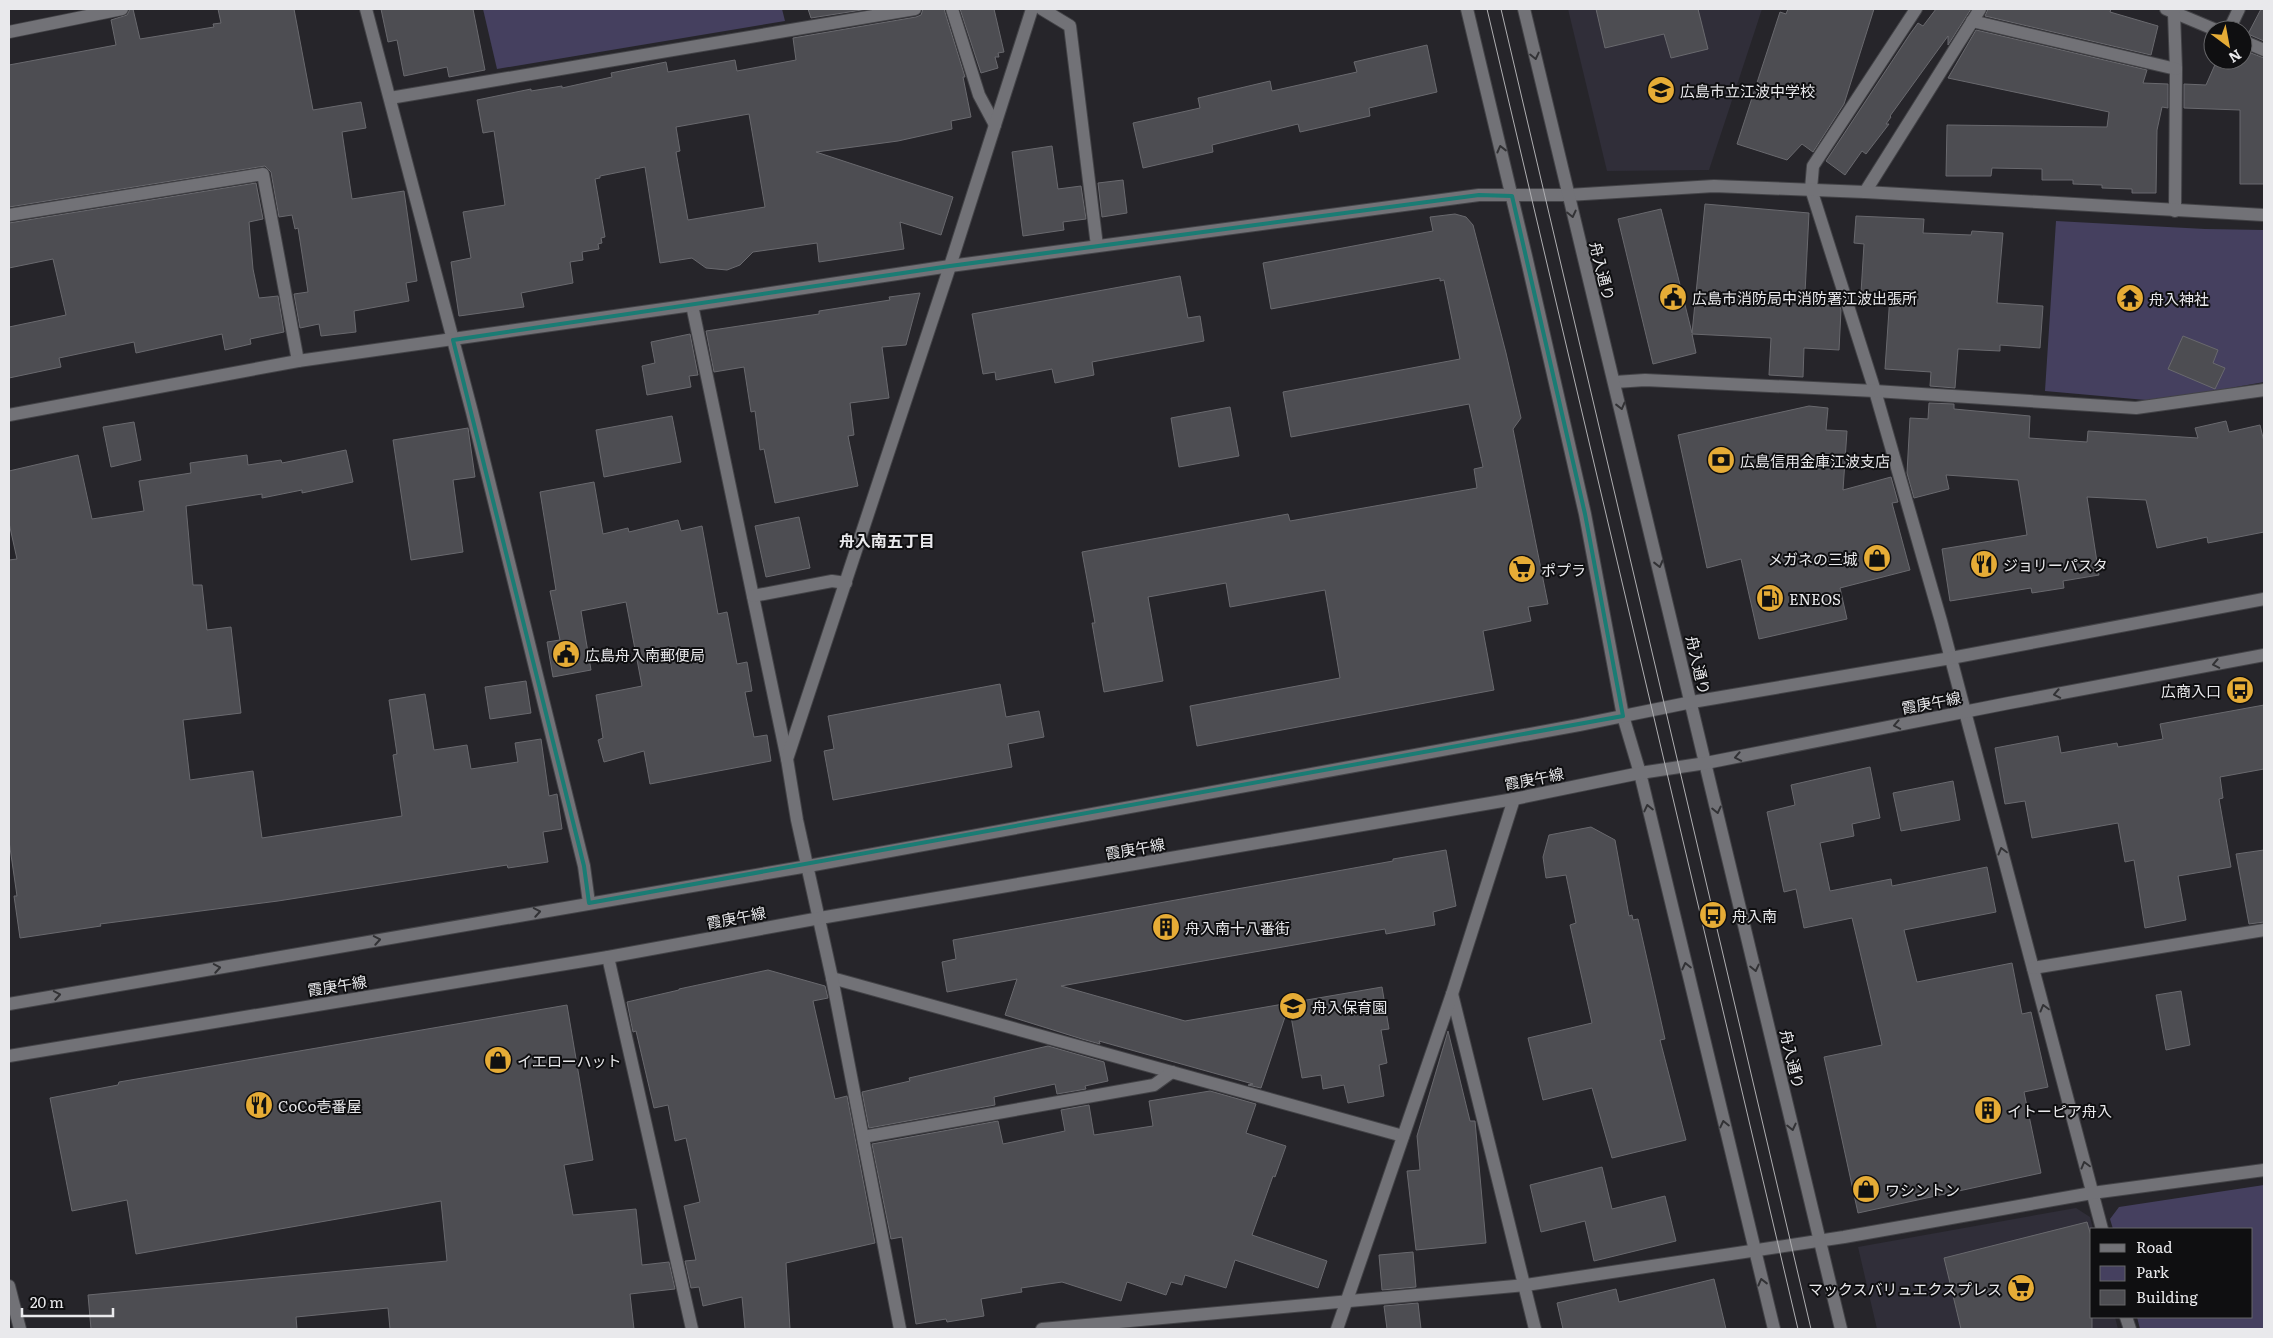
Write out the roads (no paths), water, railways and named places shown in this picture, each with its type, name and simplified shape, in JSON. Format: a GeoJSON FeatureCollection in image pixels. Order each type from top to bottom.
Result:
{"type":"FeatureCollection","features":[{"type":"Feature","properties":{"kind":"street"},"geometry":{"type":"LineString","coordinates":[[9,32],[72,13],[122,9]]}},
{"type":"Feature","properties":{"kind":"street"},"geometry":{"type":"LineString","coordinates":[[366,9],[453,340],[584,866],[589,903]]}},
{"type":"Feature","properties":{"kind":"street"},"geometry":{"type":"LineString","coordinates":[[390,98],[915,9]]}},
{"type":"Feature","properties":{"kind":"street"},"geometry":{"type":"LineString","coordinates":[[952,9],[979,95],[995,125]]}},
{"type":"Feature","properties":{"kind":"street"},"geometry":{"type":"LineString","coordinates":[[787,759],[950,266],[1032,9]]}},
{"type":"Feature","properties":{"kind":"street"},"geometry":{"type":"LineString","coordinates":[[1042,9],[1070,26],[1097,246]]}},
{"type":"Feature","properties":{"kind":"street"},"geometry":{"type":"LineString","coordinates":[[1467,9],[1585,514],[1624,716],[1640,773],[1774,1329]]}},
{"type":"Feature","properties":{"kind":"street","name":"舟入通り"},"geometry":{"type":"LineString","coordinates":[[1524,9],[1692,702],[1841,1329]]}},
{"type":"Feature","properties":{"kind":"street"},"geometry":{"type":"LineString","coordinates":[[1916,9],[1813,166],[1811,189],[1875,391],[1951,658],[2102,1228]]}},
{"type":"Feature","properties":{"kind":"street"},"geometry":{"type":"LineString","coordinates":[[1865,192],[1980,9]]}},
{"type":"Feature","properties":{"kind":"street"},"geometry":{"type":"LineString","coordinates":[[2175,211],[2176,69],[2170,11],[2203,25]]}},
{"type":"Feature","properties":{"kind":"street"},"geometry":{"type":"LineString","coordinates":[[1972,21],[2176,69]]}},
{"type":"Feature","properties":{"kind":"street"},"geometry":{"type":"LineString","coordinates":[[9,216],[263,174],[298,361]]}},
{"type":"Feature","properties":{"kind":"street"},"geometry":{"type":"LineString","coordinates":[[9,415],[298,361],[453,340],[950,266],[1479,195],[1568,195],[1714,186],[1811,189],[2264,215]]}},
{"type":"Feature","properties":{"kind":"street"},"geometry":{"type":"LineString","coordinates":[[692,305],[787,759],[797,820],[820,918],[900,1329]]}},
{"type":"Feature","properties":{"kind":"street"},"geometry":{"type":"LineString","coordinates":[[1615,382],[1645,380],[1875,391],[2136,408],[2264,390]]}},
{"type":"Feature","properties":{"kind":"street"},"geometry":{"type":"LineString","coordinates":[[753,596],[832,581],[846,584]]}},
{"type":"Feature","properties":{"kind":"street"},"geometry":{"type":"LineString","coordinates":[[9,1004],[808,866],[1692,702],[1951,658],[2264,599]]}},
{"type":"Feature","properties":{"kind":"street","name":"霞庚午線"},"geometry":{"type":"LineString","coordinates":[[9,1056],[608,957],[820,918],[1514,799],[1640,773],[1706,763],[1965,711],[2264,655]]}},
{"type":"Feature","properties":{"kind":"street"},"geometry":{"type":"LineString","coordinates":[[1337,1329],[1452,994],[1514,799]]}},
{"type":"Feature","properties":{"kind":"street"},"geometry":{"type":"LineString","coordinates":[[2034,968],[2264,930]]}},
{"type":"Feature","properties":{"kind":"street"},"geometry":{"type":"LineString","coordinates":[[608,957],[692,1329]]}},
{"type":"Feature","properties":{"kind":"street"},"geometry":{"type":"LineString","coordinates":[[832,978],[1403,1136]]}},
{"type":"Feature","properties":{"kind":"street"},"geometry":{"type":"LineString","coordinates":[[1452,994],[1526,1285],[1535,1329]]}},
{"type":"Feature","properties":{"kind":"street"},"geometry":{"type":"LineString","coordinates":[[863,1138],[1154,1085],[1172,1072]]}},
{"type":"Feature","properties":{"kind":"street"},"geometry":{"type":"LineString","coordinates":[[1042,1329],[1526,1285],[1819,1241],[2092,1193],[2264,1170]]}},
{"type":"Feature","properties":{"kind":"street"},"geometry":{"type":"LineString","coordinates":[[9,1286],[20,1329]]}},
{"type":"Feature","properties":{"kind":"tram line"},"geometry":{"type":"LineString","coordinates":[[1487,9],[1798,1329]]}},
{"type":"Feature","properties":{"kind":"tram line"},"geometry":{"type":"LineString","coordinates":[[1501,9],[1811,1329]]}},
{"type":"Feature","properties":{"kind":"place","name":"広島市立江波中学校"},"geometry":{"type":"Point","coordinates":[1661,90]}},
{"type":"Feature","properties":{"kind":"place","name":"広島市消防局中消防署江波出張所"},"geometry":{"type":"Point","coordinates":[1673,297]}},
{"type":"Feature","properties":{"kind":"place","name":"舟入神社"},"geometry":{"type":"Point","coordinates":[2130,298]}},
{"type":"Feature","properties":{"kind":"place","name":"広島信用金庫江波支店"},"geometry":{"type":"Point","coordinates":[1721,460]}},
{"type":"Feature","properties":{"kind":"place","name":"メガネの三城"},"geometry":{"type":"Point","coordinates":[1877,558]}},
{"type":"Feature","properties":{"kind":"place","name":"ジョリーパスタ"},"geometry":{"type":"Point","coordinates":[1984,564]}},
{"type":"Feature","properties":{"kind":"place","name":"ポプラ"},"geometry":{"type":"Point","coordinates":[1522,569]}},
{"type":"Feature","properties":{"kind":"place","name":"ENEOS"},"geometry":{"type":"Point","coordinates":[1770,598]}},
{"type":"Feature","properties":{"kind":"place","name":"広島舟入南郵便局"},"geometry":{"type":"Point","coordinates":[566,654]}},
{"type":"Feature","properties":{"kind":"place","name":"広商入口"},"geometry":{"type":"Point","coordinates":[2240,690]}},
{"type":"Feature","properties":{"kind":"place","name":"舟入南"},"geometry":{"type":"Point","coordinates":[1713,915]}},
{"type":"Feature","properties":{"kind":"place","name":"舟入南十八番街"},"geometry":{"type":"Point","coordinates":[1166,927]}},
{"type":"Feature","properties":{"kind":"place","name":"舟入保育園"},"geometry":{"type":"Point","coordinates":[1293,1006]}},
{"type":"Feature","properties":{"kind":"place","name":"イエローハット"},"geometry":{"type":"Point","coordinates":[498,1060]}},
{"type":"Feature","properties":{"kind":"place","name":"CoCo壱番屋"},"geometry":{"type":"Point","coordinates":[259,1105]}},
{"type":"Feature","properties":{"kind":"place","name":"イトーピア舟入"},"geometry":{"type":"Point","coordinates":[1988,1110]}},
{"type":"Feature","properties":{"kind":"place","name":"ワシントン"},"geometry":{"type":"Point","coordinates":[1866,1189]}},
{"type":"Feature","properties":{"kind":"place","name":"マックスバリュエクスプレス"},"geometry":{"type":"Point","coordinates":[2021,1288]}},
{"type":"Feature","properties":{"kind":"district","name":"舟入南五丁目"},"geometry":{"type":"Point","coordinates":[887,540]}}]}
